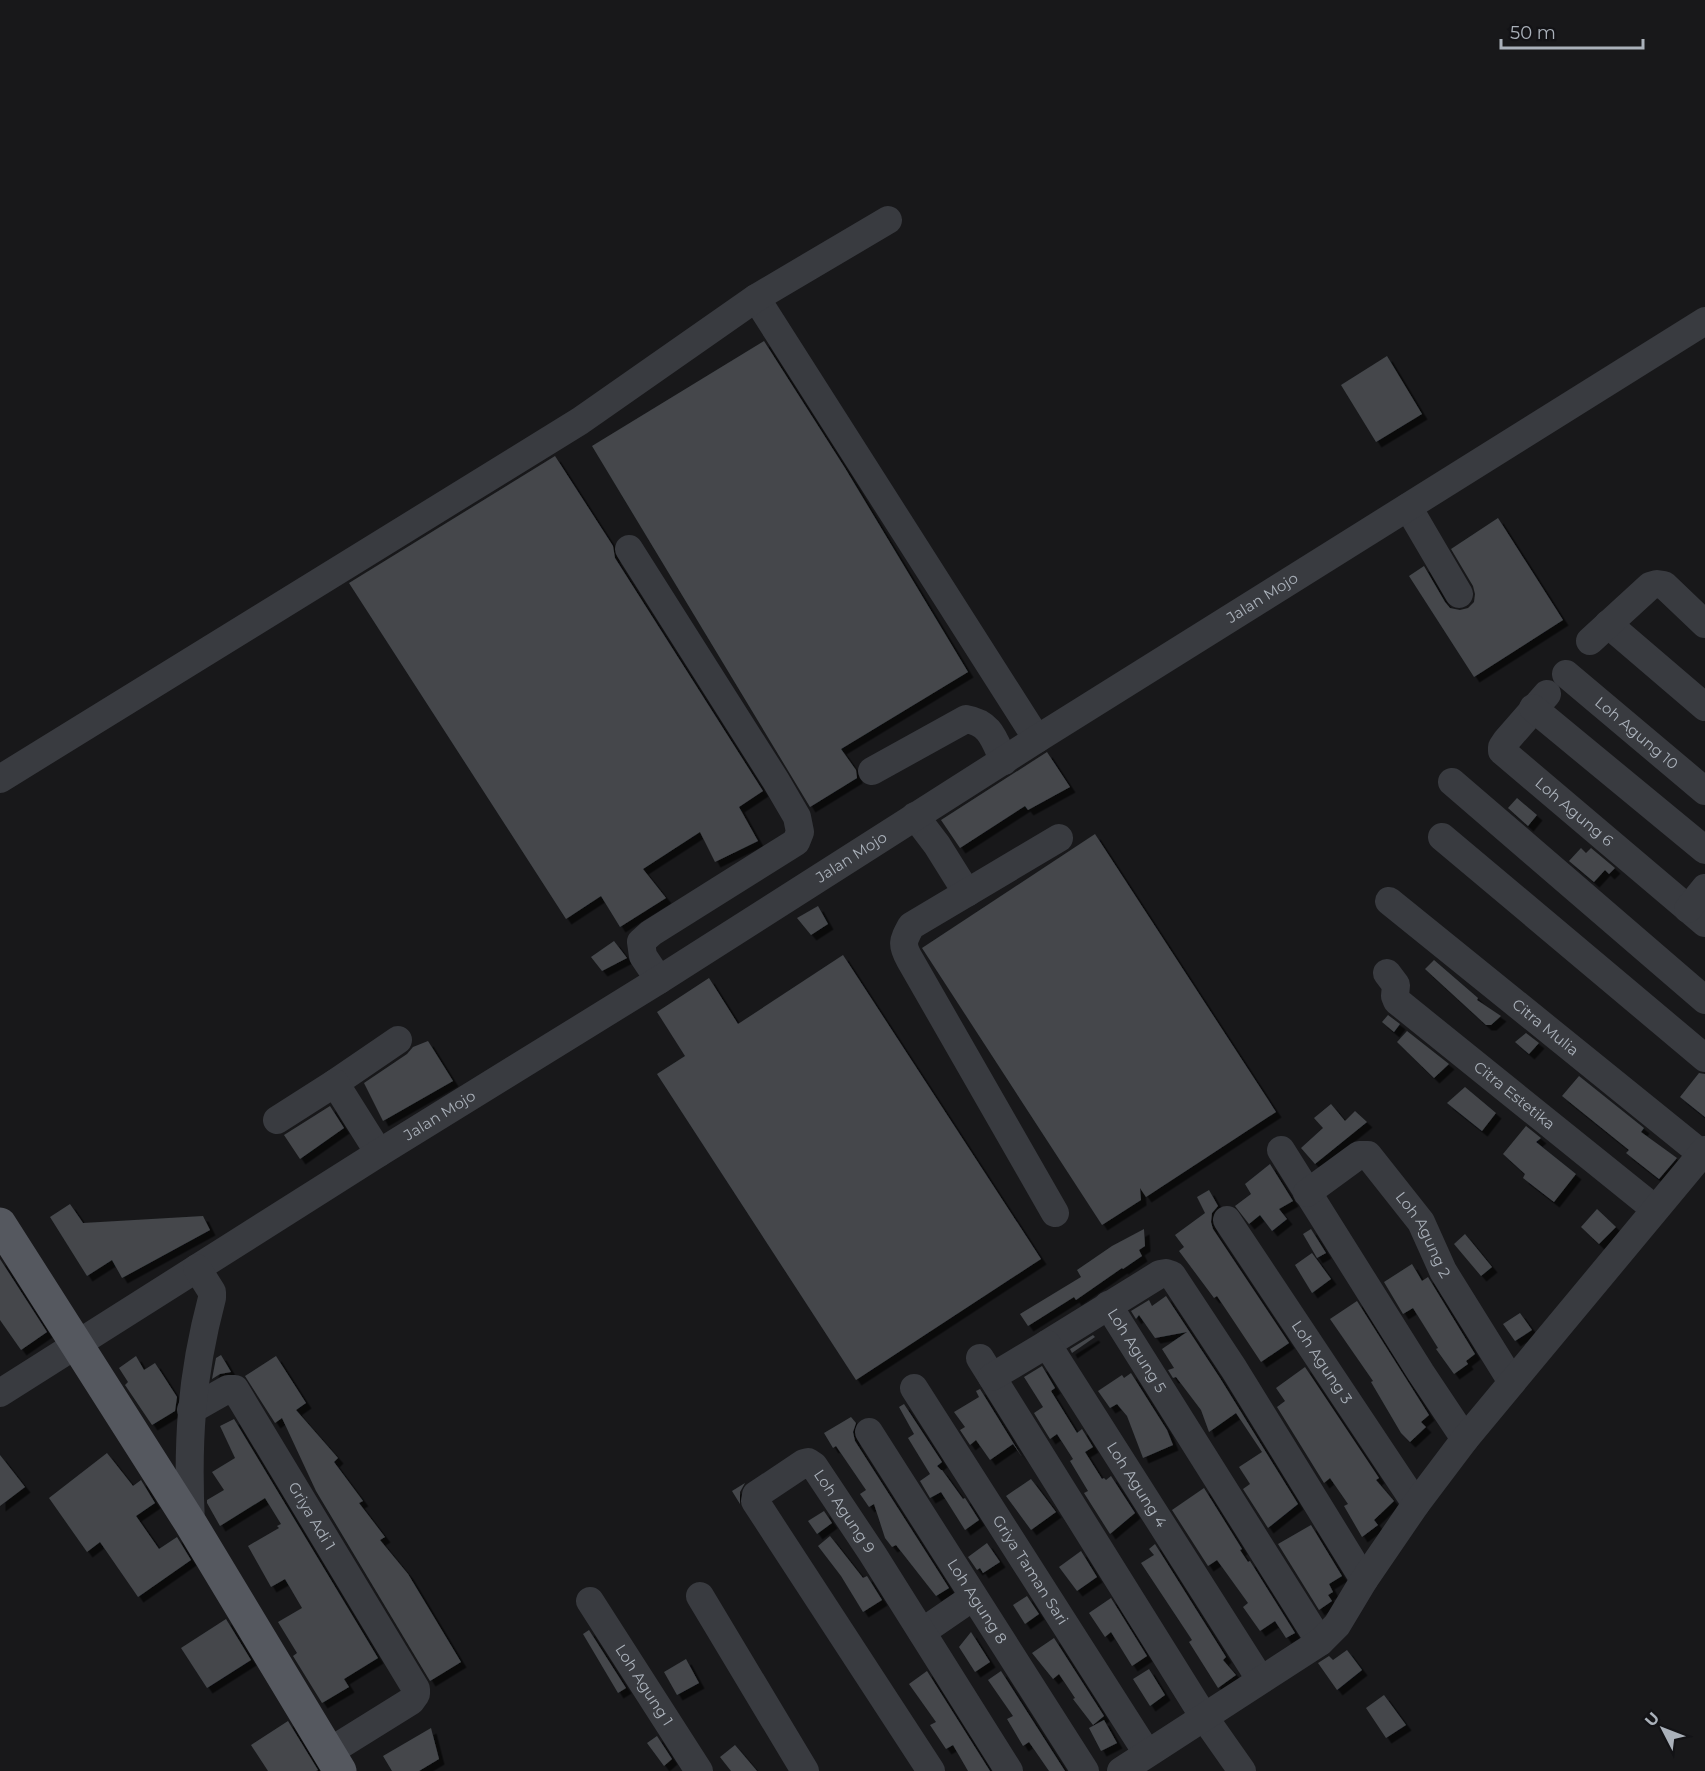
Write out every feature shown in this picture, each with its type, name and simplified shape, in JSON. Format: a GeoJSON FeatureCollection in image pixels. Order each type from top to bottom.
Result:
{"type":"FeatureCollection","features":[{"type":"Feature","properties":{"kind":"main road"},"geometry":{"type":"LineString","coordinates":[[0,1224],[191,1524],[335,1761]]}},
{"type":"Feature","properties":{"kind":"street"},"geometry":{"type":"LineString","coordinates":[[0,779],[580,421],[756,298],[888,220]]}},
{"type":"Feature","properties":{"kind":"street"},"geometry":{"type":"LineString","coordinates":[[756,298],[1037,739]]}},
{"type":"Feature","properties":{"kind":"street","name":"Jalan Mojo"},"geometry":{"type":"LineString","coordinates":[[0,1394],[76,1345],[202,1276],[380,1153],[1705,321]]}},
{"type":"Feature","properties":{"kind":"street"},"geometry":{"type":"LineString","coordinates":[[1408,507],[1459,594]]}},
{"type":"Feature","properties":{"kind":"street"},"geometry":{"type":"LineString","coordinates":[[629,549],[776,781],[797,817],[800,832],[796,842],[651,933],[641,942],[643,956],[658,980]]}},
{"type":"Feature","properties":{"kind":"street"},"geometry":{"type":"LineString","coordinates":[[1569,669],[1650,586],[1660,584],[1705,624]]}},
{"type":"Feature","properties":{"kind":"street"},"geometry":{"type":"LineString","coordinates":[[1569,669],[1705,707]]}},
{"type":"Feature","properties":{"kind":"street"},"geometry":{"type":"LineString","coordinates":[[1569,669],[1705,850]]}},
{"type":"Feature","properties":{"kind":"street","name":"Loh Agung 10"},"geometry":{"type":"LineString","coordinates":[[1569,669],[1705,791]]}},
{"type":"Feature","properties":{"kind":"street","name":"Loh Agung 6"},"geometry":{"type":"LineString","coordinates":[[1569,669],[1506,741],[1502,751],[1699,907]]}},
{"type":"Feature","properties":{"kind":"street"},"geometry":{"type":"LineString","coordinates":[[872,771],[966,719],[979,721],[988,728],[1004,760]]}},
{"type":"Feature","properties":{"kind":"street"},"geometry":{"type":"LineString","coordinates":[[1452,782],[1705,1000]]}},
{"type":"Feature","properties":{"kind":"street"},"geometry":{"type":"LineString","coordinates":[[915,816],[937,845],[966,893]]}},
{"type":"Feature","properties":{"kind":"street"},"geometry":{"type":"LineString","coordinates":[[1442,837],[1705,1058]]}},
{"type":"Feature","properties":{"kind":"street"},"geometry":{"type":"LineString","coordinates":[[1055,1213],[904,950],[903,940],[911,926],[1059,838]]}},
{"type":"Feature","properties":{"kind":"street","name":"Citra Mulia"},"geometry":{"type":"LineString","coordinates":[[1389,901],[1703,1152]]}},
{"type":"Feature","properties":{"kind":"street","name":"Citra Estetika"},"geometry":{"type":"LineString","coordinates":[[1387,973],[1396,985],[1397,1001],[1655,1209]]}},
{"type":"Feature","properties":{"kind":"street"},"geometry":{"type":"LineString","coordinates":[[277,1120],[398,1040]]}},
{"type":"Feature","properties":{"kind":"street"},"geometry":{"type":"LineString","coordinates":[[335,1083],[380,1153]]}},
{"type":"Feature","properties":{"kind":"street"},"geometry":{"type":"LineString","coordinates":[[1281,1150],[1465,1439]]}},
{"type":"Feature","properties":{"kind":"street"},"geometry":{"type":"LineString","coordinates":[[1121,1771],[1320,1642],[1337,1624],[1416,1504],[1465,1439],[1703,1152]]}},
{"type":"Feature","properties":{"kind":"street","name":"Loh Agung 2"},"geometry":{"type":"LineString","coordinates":[[1307,1193],[1359,1155],[1368,1155],[1421,1222],[1443,1271],[1512,1382]]}},
{"type":"Feature","properties":{"kind":"street","name":"Loh Agung 3"},"geometry":{"type":"LineString","coordinates":[[1227,1220],[1416,1504]]}},
{"type":"Feature","properties":{"kind":"street","name":"Loh Agung 5"},"geometry":{"type":"LineString","coordinates":[[1320,1642],[1108,1305],[1161,1274],[1172,1275],[1234,1369],[1364,1580]]}},
{"type":"Feature","properties":{"kind":"street"},"geometry":{"type":"LineString","coordinates":[[191,1524],[188,1463],[191,1410],[195,1377],[212,1299],[202,1276]]}},
{"type":"Feature","properties":{"kind":"street"},"geometry":{"type":"LineString","coordinates":[[1108,1305],[1047,1344],[986,1367],[1204,1717],[1242,1771]]}},
{"type":"Feature","properties":{"kind":"street","name":"Loh Agung 4"},"geometry":{"type":"LineString","coordinates":[[1047,1344],[1260,1679]]}},
{"type":"Feature","properties":{"kind":"street","name":"Griya Taman Sari"},"geometry":{"type":"LineString","coordinates":[[914,1388],[1147,1753]]}},
{"type":"Feature","properties":{"kind":"street","name":"Griya Adi 1"},"geometry":{"type":"LineString","coordinates":[[191,1410],[228,1389],[235,1389],[416,1689],[417,1694],[411,1701],[335,1761]]}},
{"type":"Feature","properties":{"kind":"street","name":"Loh Agung 8"},"geometry":{"type":"LineString","coordinates":[[869,1432],[1085,1771]]}},
{"type":"Feature","properties":{"kind":"street","name":"Loh Agung 9"},"geometry":{"type":"LineString","coordinates":[[931,1771],[755,1501],[756,1495],[804,1463],[810,1463],[872,1553],[1009,1771]]}},
{"type":"Feature","properties":{"kind":"street"},"geometry":{"type":"LineString","coordinates":[[700,1596],[805,1771]]}},
{"type":"Feature","properties":{"kind":"street"},"geometry":{"type":"LineString","coordinates":[[922,1632],[973,1597]]}},
{"type":"Feature","properties":{"kind":"street","name":"Loh Agung 1"},"geometry":{"type":"LineString","coordinates":[[590,1601],[699,1771]]}},
{"type":"Feature","properties":{"kind":"building"},"geometry":{"type":"Polygon","coordinates":[[[764,341],[845,468],[968,672],[841,749],[856,770],[857,778],[810,807],[592,446],[764,341]]]}},
{"type":"Feature","properties":{"kind":"building"},"geometry":{"type":"Polygon","coordinates":[[[1387,356],[1422,414],[1376,442],[1341,385],[1387,356]]]}},
{"type":"Feature","properties":{"kind":"building"},"geometry":{"type":"Polygon","coordinates":[[[555,456],[613,546],[615,558],[763,791],[739,807],[758,841],[715,862],[700,832],[643,869],[666,898],[620,927],[601,896],[566,919],[349,583],[555,456]]]}},
{"type":"Feature","properties":{"kind":"building"},"geometry":{"type":"Polygon","coordinates":[[[1498,518],[1563,620],[1474,677],[1409,576],[1424,566],[1450,608],[1460,610],[1468,608],[1474,602],[1473,586],[1451,549],[1498,518]]]}},
{"type":"Feature","properties":{"kind":"building"},"geometry":{"type":"Polygon","coordinates":[[[1047,752],[1070,787],[1028,810],[1025,806],[960,848],[941,820],[1047,752]]]}},
{"type":"Feature","properties":{"kind":"building"},"geometry":{"type":"Polygon","coordinates":[[[1517,798],[1537,815],[1528,826],[1508,808],[1517,798]]]}},
{"type":"Feature","properties":{"kind":"building"},"geometry":{"type":"Polygon","coordinates":[[[1095,834],[1276,1112],[1146,1197],[1140,1188],[1141,1200],[1102,1225],[922,948],[1095,834]]]}},
{"type":"Feature","properties":{"kind":"building"},"geometry":{"type":"Polygon","coordinates":[[[1581,848],[1586,853],[1591,848],[1615,868],[1609,874],[1605,870],[1594,882],[1569,861],[1581,848]]]}},
{"type":"Feature","properties":{"kind":"building"},"geometry":{"type":"Polygon","coordinates":[[[818,906],[828,924],[811,935],[797,918],[818,906]]]}},
{"type":"Feature","properties":{"kind":"building"},"geometry":{"type":"Polygon","coordinates":[[[614,941],[627,958],[602,971],[591,957],[614,941]]]}},
{"type":"Feature","properties":{"kind":"building"},"geometry":{"type":"Polygon","coordinates":[[[843,955],[1041,1259],[856,1380],[657,1074],[685,1056],[657,1012],[709,978],[738,1024],[843,955]]]}},
{"type":"Feature","properties":{"kind":"building"},"geometry":{"type":"Polygon","coordinates":[[[1434,960],[1478,998],[1477,1000],[1501,1016],[1491,1025],[1486,1025],[1425,969],[1434,960]]]}},
{"type":"Feature","properties":{"kind":"building"},"geometry":{"type":"Polygon","coordinates":[[[1388,1015],[1400,1024],[1394,1032],[1382,1022],[1388,1015]]]}},
{"type":"Feature","properties":{"kind":"building"},"geometry":{"type":"Polygon","coordinates":[[[1407,1031],[1449,1064],[1434,1078],[1397,1042],[1407,1031]]]}},
{"type":"Feature","properties":{"kind":"building"},"geometry":{"type":"Polygon","coordinates":[[[1526,1033],[1539,1043],[1529,1054],[1515,1042],[1526,1033]]]}},
{"type":"Feature","properties":{"kind":"building"},"geometry":{"type":"Polygon","coordinates":[[[428,1041],[453,1081],[383,1121],[364,1083],[407,1054],[413,1047],[428,1041]]]}},
{"type":"Feature","properties":{"kind":"building"},"geometry":{"type":"Polygon","coordinates":[[[1699,1073],[1705,1074],[1705,1117],[1680,1097],[1699,1073]]]}},
{"type":"Feature","properties":{"kind":"building"},"geometry":{"type":"Polygon","coordinates":[[[1579,1076],[1644,1128],[1641,1132],[1677,1158],[1659,1179],[1626,1153],[1629,1150],[1562,1096],[1579,1076]]]}},
{"type":"Feature","properties":{"kind":"building"},"geometry":{"type":"Polygon","coordinates":[[[1465,1087],[1496,1113],[1482,1131],[1447,1103],[1465,1087]]]}},
{"type":"Feature","properties":{"kind":"building"},"geometry":{"type":"Polygon","coordinates":[[[1331,1104],[1345,1121],[1355,1111],[1367,1122],[1315,1164],[1301,1148],[1323,1128],[1314,1118],[1331,1104]]]}},
{"type":"Feature","properties":{"kind":"building"},"geometry":{"type":"Polygon","coordinates":[[[330,1106],[344,1128],[300,1159],[284,1135],[330,1106]]]}},
{"type":"Feature","properties":{"kind":"building"},"geometry":{"type":"Polygon","coordinates":[[[1526,1126],[1541,1138],[1536,1142],[1576,1174],[1554,1202],[1523,1178],[1525,1174],[1503,1154],[1526,1126]]]}},
{"type":"Feature","properties":{"kind":"building"},"geometry":{"type":"Polygon","coordinates":[[[1270,1164],[1293,1201],[1279,1209],[1287,1219],[1272,1231],[1260,1215],[1249,1224],[1235,1206],[1251,1194],[1245,1184],[1270,1164]]]}},
{"type":"Feature","properties":{"kind":"building"},"geometry":{"type":"Polygon","coordinates":[[[1209,1190],[1218,1206],[1212,1213],[1213,1229],[1289,1343],[1261,1362],[1217,1296],[1214,1298],[1179,1251],[1184,1247],[1175,1235],[1205,1213],[1197,1197],[1209,1190]]]}},
{"type":"Feature","properties":{"kind":"building"},"geometry":{"type":"Polygon","coordinates":[[[70,1204],[83,1223],[203,1216],[210,1230],[122,1278],[112,1260],[87,1276],[50,1217],[70,1204]]]}},
{"type":"Feature","properties":{"kind":"building"},"geometry":{"type":"Polygon","coordinates":[[[1597,1209],[1616,1227],[1599,1244],[1581,1227],[1597,1209]]]}},
{"type":"Feature","properties":{"kind":"building"},"geometry":{"type":"Polygon","coordinates":[[[1144,1229],[1145,1246],[1139,1250],[1142,1256],[1076,1300],[1074,1297],[1028,1326],[1020,1314],[1081,1277],[1077,1270],[1112,1246],[1144,1229]]]}},
{"type":"Feature","properties":{"kind":"building"},"geometry":{"type":"Polygon","coordinates":[[[1311,1229],[1326,1253],[1317,1258],[1303,1234],[1311,1229]]]}},
{"type":"Feature","properties":{"kind":"building"},"geometry":{"type":"Polygon","coordinates":[[[1465,1234],[1492,1267],[1481,1276],[1454,1244],[1465,1234]]]}},
{"type":"Feature","properties":{"kind":"building"},"geometry":{"type":"Polygon","coordinates":[[[1312,1253],[1331,1279],[1312,1293],[1295,1265],[1312,1253]]]}},
{"type":"Feature","properties":{"kind":"building"},"geometry":{"type":"Polygon","coordinates":[[[0,1259],[47,1332],[21,1350],[0,1320],[0,1259]]]}},
{"type":"Feature","properties":{"kind":"building"},"geometry":{"type":"Polygon","coordinates":[[[1412,1264],[1422,1281],[1428,1277],[1475,1354],[1466,1361],[1468,1364],[1454,1374],[1436,1349],[1438,1348],[1413,1308],[1403,1314],[1384,1282],[1412,1264]]]}},
{"type":"Feature","properties":{"kind":"building"},"geometry":{"type":"Polygon","coordinates":[[[1166,1296],[1298,1504],[1268,1528],[1243,1489],[1250,1484],[1239,1467],[1262,1452],[1236,1413],[1209,1432],[1201,1410],[1168,1370],[1174,1368],[1162,1349],[1187,1332],[1155,1338],[1139,1315],[1136,1319],[1131,1311],[1149,1300],[1152,1306],[1166,1296]]]}},
{"type":"Feature","properties":{"kind":"building"},"geometry":{"type":"Polygon","coordinates":[[[1357,1301],[1429,1415],[1421,1422],[1426,1427],[1410,1442],[1401,1433],[1371,1382],[1373,1381],[1330,1319],[1357,1301]]]}},
{"type":"Feature","properties":{"kind":"building"},"geometry":{"type":"Polygon","coordinates":[[[1520,1313],[1532,1330],[1515,1341],[1503,1324],[1520,1313]]]}},
{"type":"Feature","properties":{"kind":"building"},"geometry":{"type":"Polygon","coordinates":[[[1093,1335],[1095,1337],[1072,1353],[1070,1349],[1093,1335]]]}},
{"type":"Feature","properties":{"kind":"building"},"geometry":{"type":"Polygon","coordinates":[[[221,1355],[231,1372],[220,1374],[212,1379],[216,1358],[221,1355]]]}},
{"type":"Feature","properties":{"kind":"building"},"geometry":{"type":"Polygon","coordinates":[[[136,1356],[144,1370],[155,1363],[177,1397],[175,1411],[152,1425],[125,1385],[128,1382],[119,1368],[136,1356]]]}},
{"type":"Feature","properties":{"kind":"building"},"geometry":{"type":"Polygon","coordinates":[[[276,1356],[306,1403],[296,1410],[338,1458],[334,1462],[363,1501],[359,1503],[385,1537],[380,1540],[408,1574],[461,1662],[430,1681],[316,1491],[282,1418],[275,1423],[245,1376],[276,1356]]]}},
{"type":"Feature","properties":{"kind":"building"},"geometry":{"type":"Polygon","coordinates":[[[1042,1366],[1055,1388],[1051,1391],[1077,1433],[1082,1429],[1093,1447],[1085,1452],[1102,1479],[1106,1480],[1111,1476],[1135,1513],[1110,1534],[1084,1493],[1088,1491],[1070,1461],[1073,1459],[1057,1434],[1050,1439],[1034,1413],[1043,1407],[1024,1377],[1042,1366]]]}},
{"type":"Feature","properties":{"kind":"building"},"geometry":{"type":"Polygon","coordinates":[[[1305,1367],[1379,1478],[1376,1480],[1394,1501],[1374,1520],[1378,1525],[1362,1537],[1344,1506],[1348,1504],[1330,1478],[1324,1483],[1277,1407],[1285,1401],[1276,1388],[1305,1367]]]}},
{"type":"Feature","properties":{"kind":"building"},"geometry":{"type":"Polygon","coordinates":[[[1131,1373],[1167,1430],[1173,1445],[1143,1458],[1127,1416],[1117,1404],[1110,1408],[1098,1391],[1122,1375],[1124,1378],[1131,1373]]]}},
{"type":"Feature","properties":{"kind":"building"},"geometry":{"type":"Polygon","coordinates":[[[980,1389],[1022,1457],[1013,1444],[990,1460],[976,1440],[970,1445],[960,1430],[965,1427],[954,1412],[979,1397],[976,1391],[980,1389]]]}},
{"type":"Feature","properties":{"kind":"building"},"geometry":{"type":"Polygon","coordinates":[[[904,1404],[942,1462],[937,1466],[963,1499],[965,1498],[979,1520],[965,1530],[941,1492],[930,1498],[920,1481],[930,1474],[908,1438],[914,1434],[899,1407],[904,1404]]]}},
{"type":"Feature","properties":{"kind":"building"},"geometry":{"type":"Polygon","coordinates":[[[851,1417],[856,1423],[853,1432],[855,1441],[949,1588],[936,1596],[896,1545],[892,1547],[885,1538],[874,1504],[869,1507],[860,1494],[866,1490],[836,1446],[833,1448],[824,1433],[851,1417]]]}},
{"type":"Feature","properties":{"kind":"building"},"geometry":{"type":"Polygon","coordinates":[[[234,1419],[378,1658],[344,1679],[349,1687],[322,1703],[293,1656],[297,1653],[278,1622],[302,1608],[285,1579],[271,1587],[248,1546],[279,1528],[277,1526],[281,1524],[265,1498],[220,1526],[207,1503],[207,1500],[224,1490],[212,1472],[235,1458],[220,1426],[234,1419]]]}},
{"type":"Feature","properties":{"kind":"building"},"geometry":{"type":"Polygon","coordinates":[[[107,1453],[133,1486],[141,1480],[155,1503],[136,1516],[159,1549],[177,1537],[191,1560],[138,1597],[100,1542],[87,1552],[49,1498],[107,1453]]]}},
{"type":"Feature","properties":{"kind":"building"},"geometry":{"type":"Polygon","coordinates":[[[0,1455],[25,1487],[0,1506],[0,1455]]]}},
{"type":"Feature","properties":{"kind":"building"},"geometry":{"type":"Polygon","coordinates":[[[1031,1479],[1056,1512],[1031,1530],[1006,1496],[1031,1479]]]}},
{"type":"Feature","properties":{"kind":"building"},"geometry":{"type":"Polygon","coordinates":[[[745,1483],[740,1492],[740,1504],[732,1491],[745,1483]]]}},
{"type":"Feature","properties":{"kind":"building"},"geometry":{"type":"Polygon","coordinates":[[[1204,1488],[1242,1549],[1240,1550],[1248,1562],[1250,1561],[1295,1633],[1286,1638],[1275,1621],[1260,1631],[1243,1607],[1248,1603],[1217,1560],[1208,1566],[1172,1510],[1204,1488]]]}},
{"type":"Feature","properties":{"kind":"building"},"geometry":{"type":"Polygon","coordinates":[[[824,1511],[832,1523],[817,1534],[808,1521],[824,1511]]]}},
{"type":"Feature","properties":{"kind":"building"},"geometry":{"type":"Polygon","coordinates":[[[1311,1525],[1342,1576],[1329,1584],[1333,1592],[1328,1595],[1332,1601],[1319,1610],[1278,1544],[1311,1525]]]}},
{"type":"Feature","properties":{"kind":"building"},"geometry":{"type":"Polygon","coordinates":[[[830,1536],[863,1578],[867,1576],[882,1600],[863,1612],[841,1576],[818,1546],[830,1536]]]}},
{"type":"Feature","properties":{"kind":"building"},"geometry":{"type":"Polygon","coordinates":[[[987,1543],[1000,1562],[983,1573],[980,1568],[977,1570],[968,1557],[987,1543]]]}},
{"type":"Feature","properties":{"kind":"building"},"geometry":{"type":"Polygon","coordinates":[[[1155,1544],[1226,1657],[1223,1660],[1236,1675],[1218,1688],[1189,1642],[1192,1640],[1141,1563],[1154,1555],[1149,1549],[1155,1544]]]}},
{"type":"Feature","properties":{"kind":"building"},"geometry":{"type":"Polygon","coordinates":[[[1081,1551],[1097,1577],[1077,1591],[1059,1567],[1081,1551]]]}},
{"type":"Feature","properties":{"kind":"building"},"geometry":{"type":"Polygon","coordinates":[[[1027,1596],[1039,1614],[1025,1624],[1013,1605],[1027,1596]]]}},
{"type":"Feature","properties":{"kind":"building"},"geometry":{"type":"Polygon","coordinates":[[[1111,1598],[1147,1656],[1132,1666],[1111,1632],[1105,1637],[1089,1613],[1111,1598]]]}},
{"type":"Feature","properties":{"kind":"building"},"geometry":{"type":"Polygon","coordinates":[[[226,1619],[251,1660],[207,1688],[181,1648],[226,1619]]]}},
{"type":"Feature","properties":{"kind":"building"},"geometry":{"type":"Polygon","coordinates":[[[589,1630],[626,1688],[618,1693],[583,1634],[589,1630]]]}},
{"type":"Feature","properties":{"kind":"building"},"geometry":{"type":"Polygon","coordinates":[[[971,1632],[990,1662],[975,1672],[959,1647],[971,1632]]]}},
{"type":"Feature","properties":{"kind":"building"},"geometry":{"type":"Polygon","coordinates":[[[1054,1638],[1104,1716],[1093,1725],[1073,1699],[1075,1698],[1059,1674],[1053,1679],[1032,1653],[1054,1638]]]}},
{"type":"Feature","properties":{"kind":"building"},"geometry":{"type":"Polygon","coordinates":[[[1347,1650],[1362,1670],[1337,1690],[1318,1663],[1329,1656],[1333,1660],[1347,1650]]]}},
{"type":"Feature","properties":{"kind":"building"},"geometry":{"type":"Polygon","coordinates":[[[686,1659],[699,1683],[677,1695],[664,1672],[686,1659]]]}},
{"type":"Feature","properties":{"kind":"building"},"geometry":{"type":"Polygon","coordinates":[[[1149,1669],[1165,1695],[1150,1706],[1133,1679],[1149,1669]]]}},
{"type":"Feature","properties":{"kind":"building"},"geometry":{"type":"Polygon","coordinates":[[[927,1671],[990,1771],[968,1771],[953,1745],[946,1749],[930,1725],[936,1722],[909,1684],[927,1671]]]}},
{"type":"Feature","properties":{"kind":"building"},"geometry":{"type":"Polygon","coordinates":[[[1001,1671],[1065,1771],[1049,1771],[1029,1742],[1023,1746],[1007,1719],[1013,1716],[988,1680],[1001,1671]]]}},
{"type":"Feature","properties":{"kind":"building"},"geometry":{"type":"Polygon","coordinates":[[[1384,1695],[1406,1725],[1386,1738],[1366,1708],[1384,1695]]]}},
{"type":"Feature","properties":{"kind":"building"},"geometry":{"type":"Polygon","coordinates":[[[1104,1720],[1117,1743],[1101,1751],[1089,1728],[1104,1720]]]}},
{"type":"Feature","properties":{"kind":"building"},"geometry":{"type":"Polygon","coordinates":[[[288,1721],[318,1770],[268,1771],[251,1745],[288,1721]]]}},
{"type":"Feature","properties":{"kind":"building"},"geometry":{"type":"Polygon","coordinates":[[[431,1728],[439,1759],[419,1771],[392,1771],[383,1756],[431,1728]]]}},
{"type":"Feature","properties":{"kind":"building"},"geometry":{"type":"Polygon","coordinates":[[[657,1736],[672,1759],[664,1766],[647,1743],[657,1736]]]}},
{"type":"Feature","properties":{"kind":"building"},"geometry":{"type":"Polygon","coordinates":[[[735,1745],[757,1771],[731,1771],[720,1757],[735,1745]]]}}]}
